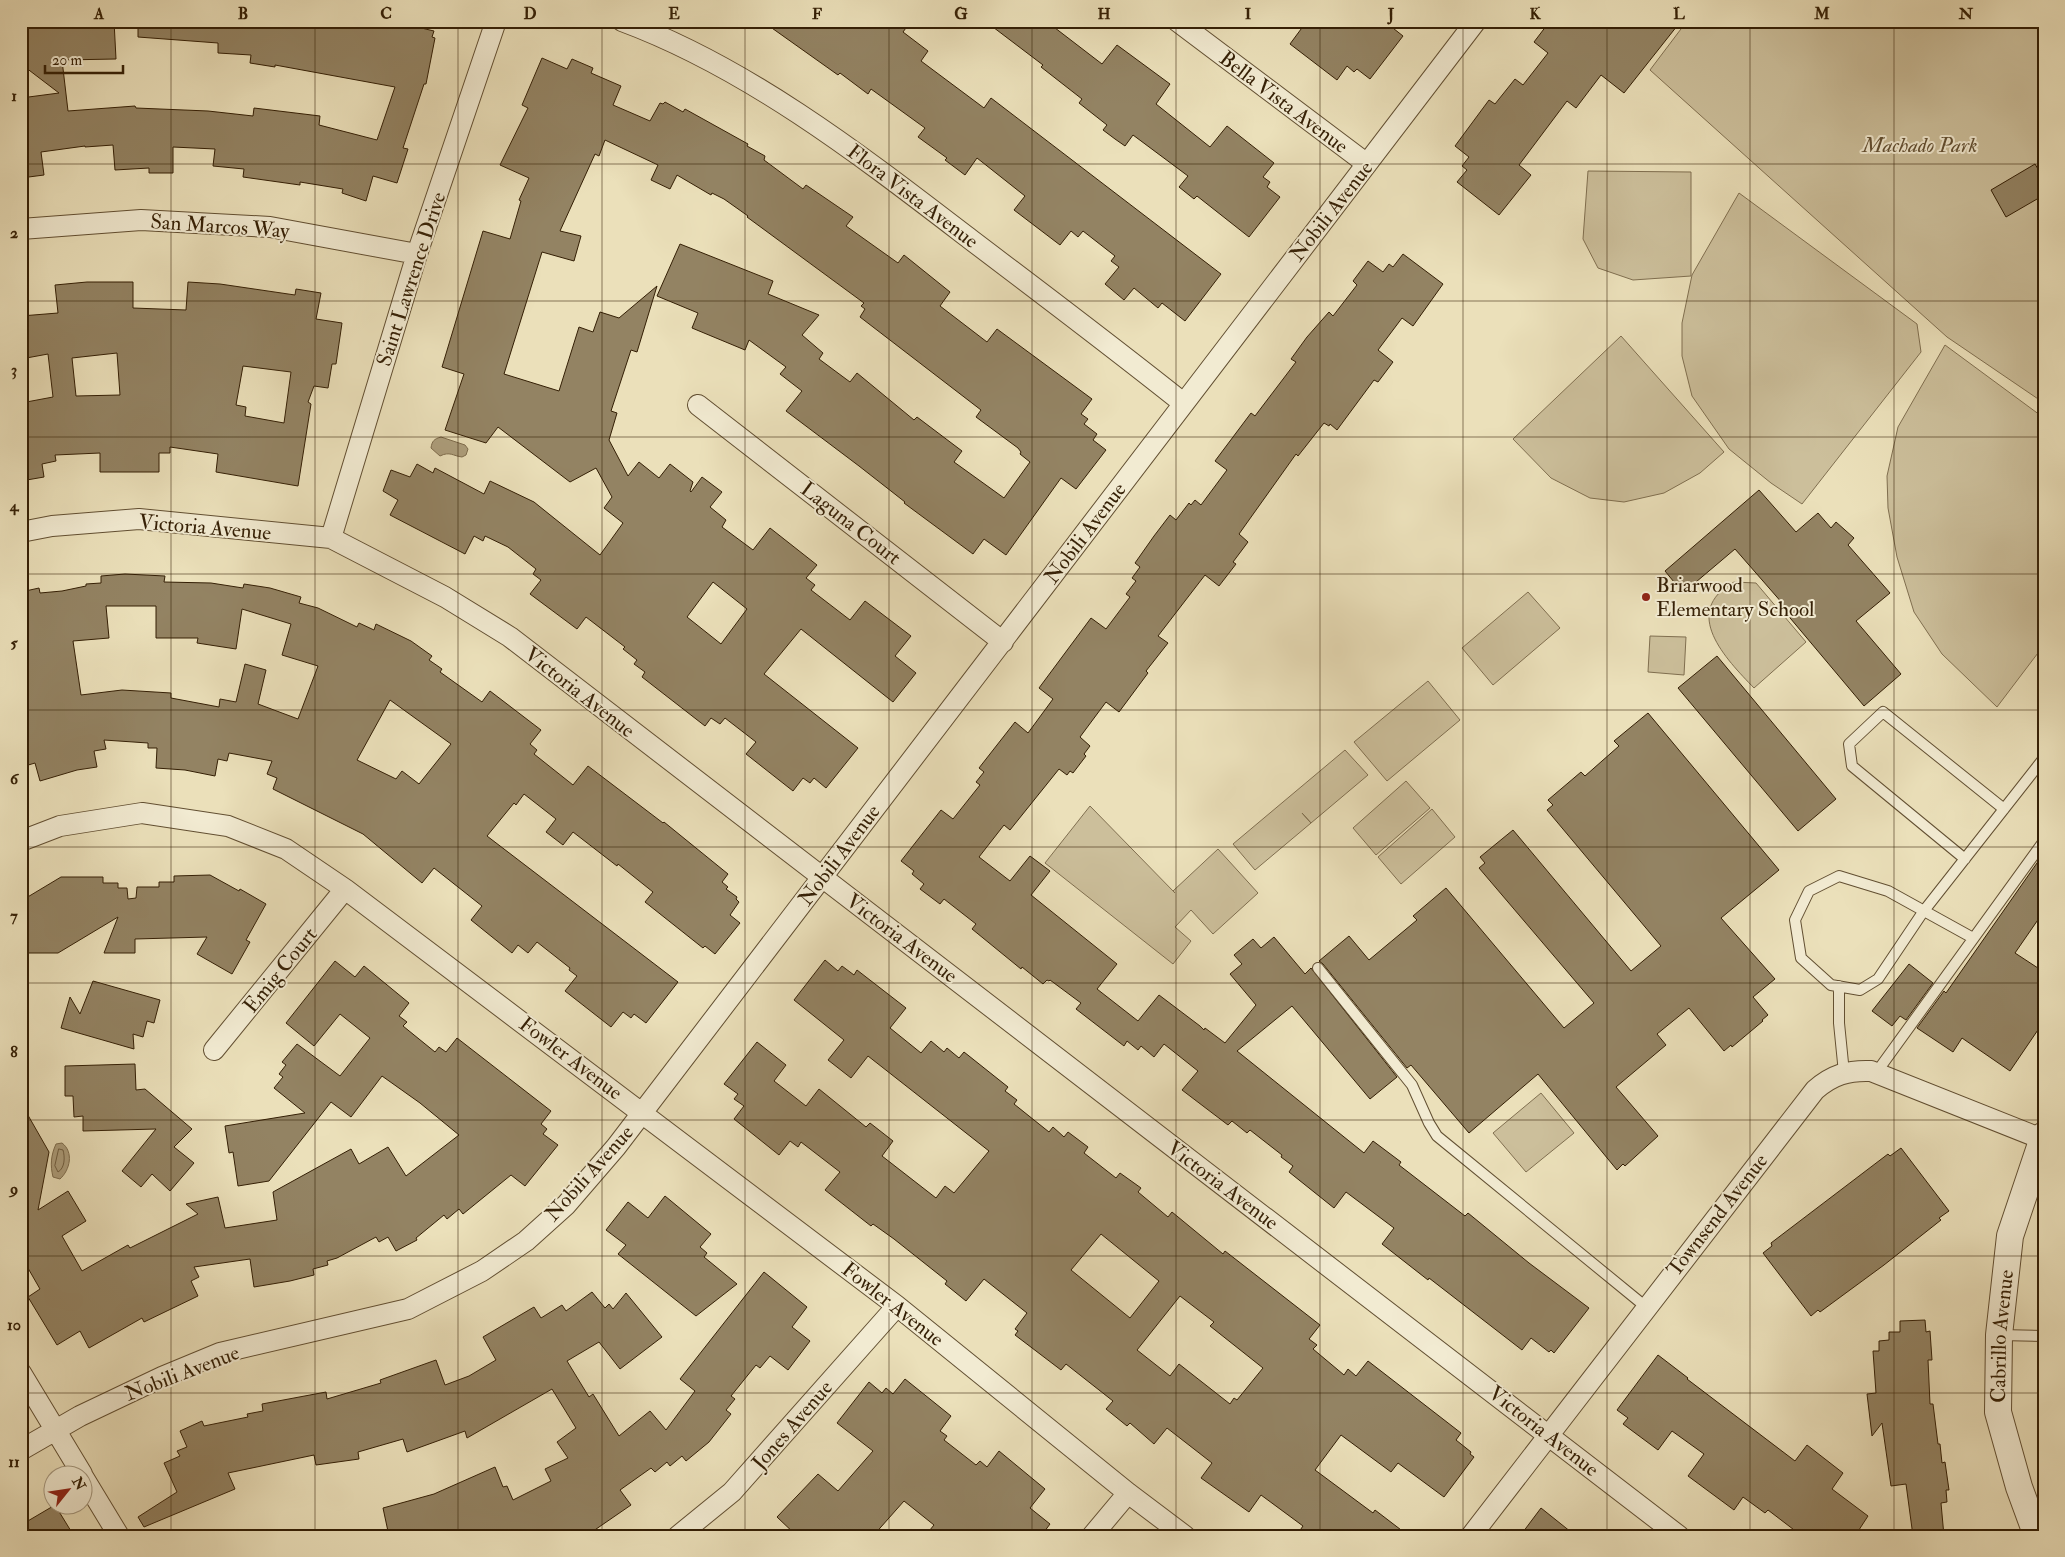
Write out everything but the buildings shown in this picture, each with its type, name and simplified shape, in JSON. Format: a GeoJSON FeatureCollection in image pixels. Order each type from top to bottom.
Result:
{"type":"FeatureCollection","features":[{"type":"Feature","properties":{"kind":"street","name":"Saint Lawrence Drive"},"geometry":{"type":"LineString","coordinates":[[331,538],[417,254],[496,21]]}},
{"type":"Feature","properties":{"kind":"street","name":"Flora Vista Avenue"},"geometry":{"type":"LineString","coordinates":[[622,21],[728,71],[830,134],[935,212],[1183,403]]}},
{"type":"Feature","properties":{"kind":"street","name":"Bella Vista Avenue"},"geometry":{"type":"LineString","coordinates":[[1177,21],[1367,164]]}},
{"type":"Feature","properties":{"kind":"street","name":"Nobili Avenue"},"geometry":{"type":"LineString","coordinates":[[21,1450],[55,1430],[162,1377],[220,1354],[408,1309],[482,1271],[526,1241],[566,1205],[616,1147],[1476,21]]}},
{"type":"Feature","properties":{"kind":"street","name":"San Marcos Way"},"geometry":{"type":"LineString","coordinates":[[21,229],[141,220],[270,227],[417,254]]}},
{"type":"Feature","properties":{"kind":"street","name":"Laguna Court"},"geometry":{"type":"LineString","coordinates":[[698,405],[1003,642]]}},
{"type":"Feature","properties":{"kind":"street","name":"Victoria Avenue"},"geometry":{"type":"LineString","coordinates":[[21,532],[52,526],[139,519],[331,538],[445,596],[510,637],[1548,1433],[1679,1536]]}},
{"type":"Feature","properties":{"kind":"street","name":"Fowler Avenue"},"geometry":{"type":"LineString","coordinates":[[21,841],[60,826],[142,812],[228,826],[286,849],[346,889],[896,1306],[1128,1493],[1185,1536]]}},
{"type":"Feature","properties":{"kind":"street","name":"Emig Court"},"geometry":{"type":"LineString","coordinates":[[214,1050],[346,889]]}},
{"type":"Feature","properties":{"kind":"street","name":"Townsend Avenue"},"geometry":{"type":"LineString","coordinates":[[1471,1536],[1646,1307],[1815,1090],[1825,1081],[1853,1070],[1876,1073],[2043,1137]]}},
{"type":"Feature","properties":{"kind":"street","name":"Cabrillo Avenue"},"geometry":{"type":"LineString","coordinates":[[2037,1536],[2019,1487],[1998,1412],[1999,1335],[2010,1236],[2043,1137]]}},
{"type":"Feature","properties":{"kind":"street","name":"Jones Avenue"},"geometry":{"type":"LineString","coordinates":[[678,1536],[732,1492],[896,1306]]}},
{"type":"Feature","properties":{"kind":"street"},"geometry":{"type":"LineString","coordinates":[[21,1373],[75,1464]]}},
{"type":"Feature","properties":{"kind":"street"},"geometry":{"type":"LineString","coordinates":[[92,1491],[119,1536]]}},
{"type":"Feature","properties":{"kind":"street"},"geometry":{"type":"LineString","coordinates":[[1092,1536],[1128,1493]]}},
{"type":"Feature","properties":{"kind":"lane"},"geometry":{"type":"LineString","coordinates":[[1965,859],[1852,766],[1849,744],[1883,712],[2004,809]]}},
{"type":"Feature","properties":{"kind":"lane"},"geometry":{"type":"LineString","coordinates":[[1973,938],[1923,912],[1888,891],[1838,876],[1809,891],[1795,920],[1801,958],[1830,985],[1860,990],[1878,979],[1923,912],[2044,758]]}},
{"type":"Feature","properties":{"kind":"lane"},"geometry":{"type":"LineString","coordinates":[[1876,1073],[2044,841]]}},
{"type":"Feature","properties":{"kind":"lane"},"geometry":{"type":"LineString","coordinates":[[1318,968],[1412,1085],[1437,1136],[1646,1307]]}},
{"type":"Feature","properties":{"kind":"lane"},"geometry":{"type":"LineString","coordinates":[[1839,986],[1839,1023],[1844,1073]]}},
{"type":"Feature","properties":{"kind":"lane"},"geometry":{"type":"LineString","coordinates":[[1999,1335],[2044,1336]]}},
{"type":"Feature","properties":{"kind":"green space","name":"Machado Park"},"geometry":{"type":"Polygon","coordinates":[[[1687,21],[2040,21],[2044,27],[2044,403],[1947,337],[1650,70],[1687,21]]]}},
{"type":"Feature","properties":{"kind":"green space"},"geometry":{"type":"Polygon","coordinates":[[[1588,171],[1691,172],[1691,276],[1633,280],[1598,268],[1583,239],[1588,171]]]}},
{"type":"Feature","properties":{"kind":"green space"},"geometry":{"type":"Polygon","coordinates":[[[1739,193],[1917,324],[1921,352],[1802,504],[1771,483],[1729,449],[1692,396],[1682,356],[1682,323],[1692,275],[1739,193]]]}},
{"type":"Feature","properties":{"kind":"green space"},"geometry":{"type":"Polygon","coordinates":[[[1621,336],[1724,452],[1700,473],[1664,493],[1624,502],[1590,498],[1551,478],[1513,439],[1621,336]]]}},
{"type":"Feature","properties":{"kind":"green space"},"geometry":{"type":"Polygon","coordinates":[[[1945,345],[2044,418],[2044,645],[1997,707],[1942,654],[1914,612],[1897,557],[1888,508],[1887,476],[1898,427],[1945,345]]]}},
{"type":"Feature","properties":{"kind":"green space"},"geometry":{"type":"Polygon","coordinates":[[[1734,582],[1756,583],[1806,642],[1754,688],[1721,650],[1713,635],[1709,621],[1710,607],[1718,594],[1734,582]]]}},
{"type":"Feature","properties":{"kind":"green space"},"geometry":{"type":"Polygon","coordinates":[[[1528,592],[1560,628],[1493,685],[1462,648],[1528,592]]]}},
{"type":"Feature","properties":{"kind":"green space"},"geometry":{"type":"Polygon","coordinates":[[[1650,636],[1686,637],[1684,675],[1648,672],[1650,636]]]}},
{"type":"Feature","properties":{"kind":"green space"},"geometry":{"type":"Polygon","coordinates":[[[1428,681],[1460,720],[1387,781],[1354,742],[1428,681]]]}},
{"type":"Feature","properties":{"kind":"green space"},"geometry":{"type":"Polygon","coordinates":[[[1345,750],[1368,775],[1255,870],[1233,844],[1345,750]]]}},
{"type":"Feature","properties":{"kind":"green space"},"geometry":{"type":"Polygon","coordinates":[[[1406,781],[1430,808],[1376,855],[1353,828],[1406,781]]]}},
{"type":"Feature","properties":{"kind":"green space"},"geometry":{"type":"Polygon","coordinates":[[[1090,806],[1173,891],[1218,849],[1258,893],[1213,934],[1191,910],[1175,927],[1191,941],[1173,964],[1045,863],[1090,806]]]}},
{"type":"Feature","properties":{"kind":"green space"},"geometry":{"type":"Polygon","coordinates":[[[1432,809],[1455,837],[1401,884],[1378,857],[1432,809]]]}},
{"type":"Feature","properties":{"kind":"green space"},"geometry":{"type":"Polygon","coordinates":[[[1541,1093],[1574,1133],[1526,1172],[1493,1133],[1541,1093]]]}},
{"type":"Feature","properties":{"kind":"water"},"geometry":{"type":"Polygon","coordinates":[[[441,437],[465,445],[468,449],[466,455],[462,457],[451,454],[440,456],[431,448],[434,441],[441,437]]]}},
{"type":"Feature","properties":{"kind":"water"},"geometry":{"type":"Polygon","coordinates":[[[62,1143],[68,1151],[69,1161],[66,1171],[60,1179],[53,1177],[52,1160],[56,1144],[62,1143]]]}},
{"type":"Feature","properties":{"kind":"place","name":"Briarwood Elementary School"},"geometry":{"type":"Point","coordinates":[1646,597]}}]}
